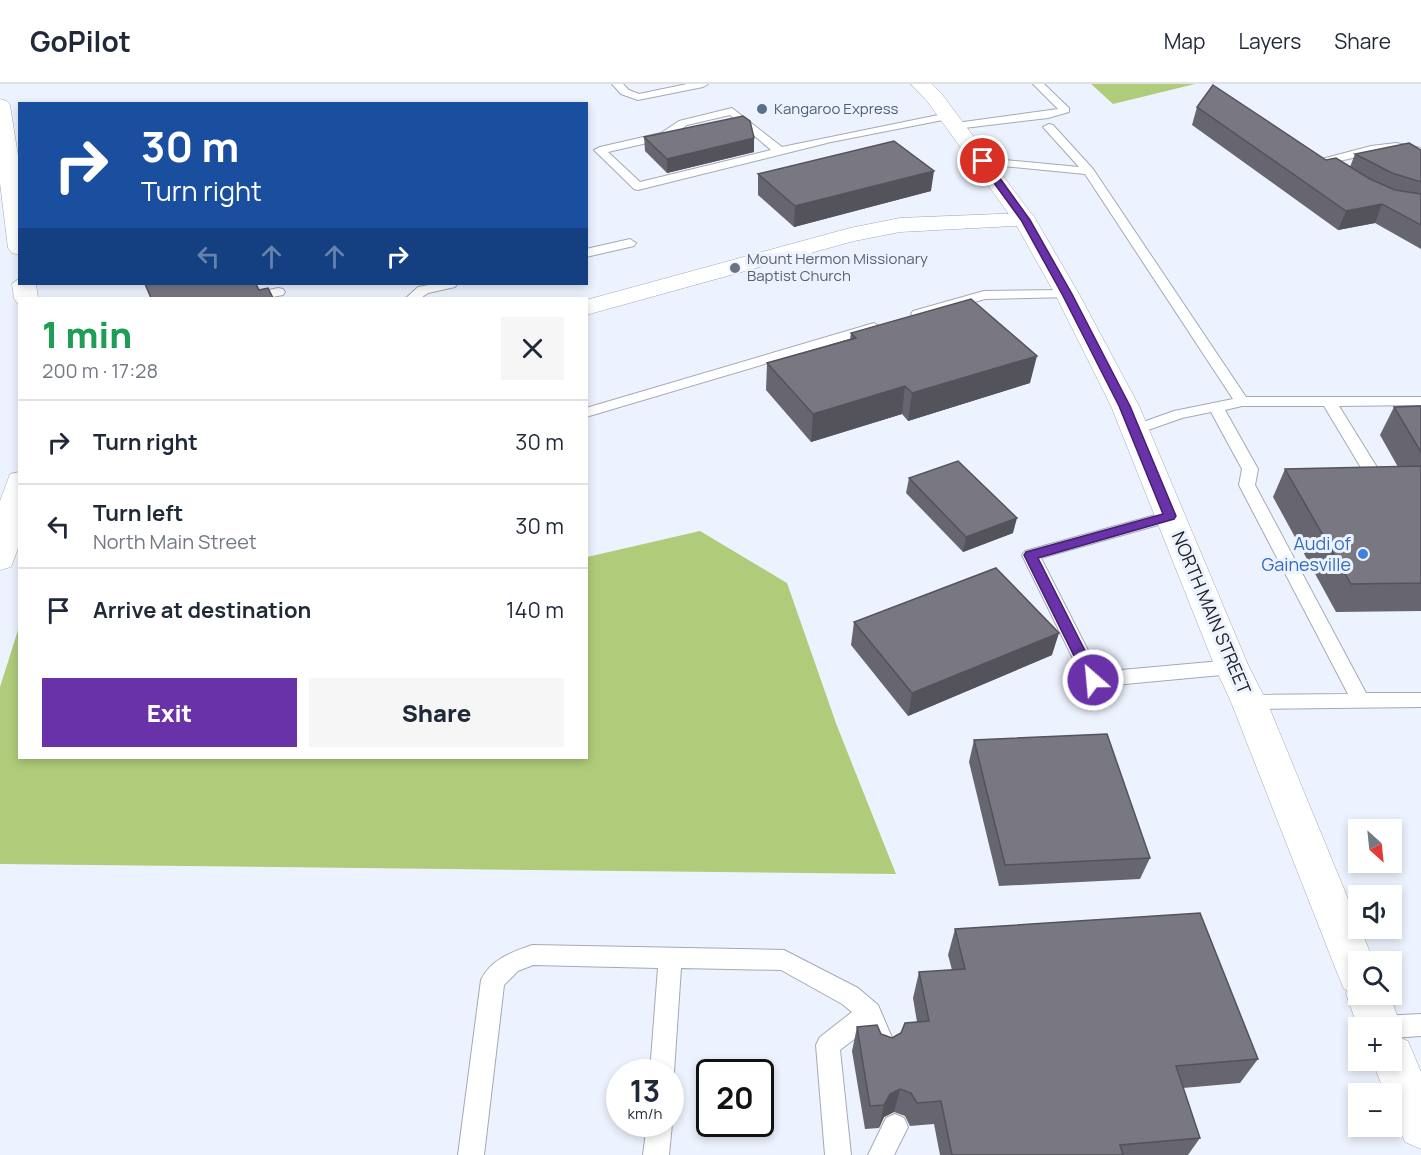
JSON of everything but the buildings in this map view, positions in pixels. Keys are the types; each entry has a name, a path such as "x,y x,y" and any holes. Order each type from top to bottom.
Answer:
{"main road":[{"name":"NORTH MAIN STREET","path":"921,84 983,161 1025,220 1067,294 1125,406 1232,667 1249,702 1349,951"},
{"path":"0,105 2,140 18,236"},
{"path":"588,307 850,235 900,225 1025,220"},
{"path":"0,560 18,489"},
{"path":"1398,1071 1421,1126"}],"lane":[{"path":"617,84 625,92 638,97 703,84"},
{"path":"780,151 732,111 683,123 665,136 600,150 638,186 899,124 1048,116 1065,110 1038,84"},
{"path":"1049,127 1089,171 1242,402"},
{"path":"1337,173 1317,159 1381,146 1410,147 1421,151"},
{"path":"983,161 1089,171"},
{"path":"588,253 630,243"},
{"path":"414,297 423,290 446,285"},
{"path":"256,297 278,292"},
{"path":"588,412 984,296 1067,294"},
{"path":"1328,400 1375,477"},
{"path":"1134,430 1179,414 1242,402 1421,401"},
{"path":"1215,407 1250,469 1247,485 1361,701"},
{"path":"1170,516 1030,555 1093,680 1232,667"},
{"path":"1249,702 1421,700"},
{"path":"471,1155 493,980 510,964 532,954 784,960 850,996 870,1013 885,1048"},
{"path":"663,1059 670,957"},
{"path":"838,1155 828,1045 870,1013"},
{"path":"1402,1026 1421,1025"},
{"path":"881,1155 895,1127"},
{"path":"656,1155 657,1137"}],"green space":[{"path":"1091,84 1195,84 1113,104"},
{"path":"700,531 787,583 837,726 896,874 0,864 0,687 18,630 18,759 588,759 588,557"}],"place":[{"name":"Kangaroo Express","path":"762,109"},
{"name":"Mount Hermon Missionary Baptist Church","path":"735,268"},
{"name":"Audi of Gainesville","path":"1363,554"}],"route":[{"path":"983,161 1025,220 1067,294 1125,406 1170,516 1030,555 1093,680"}]}
